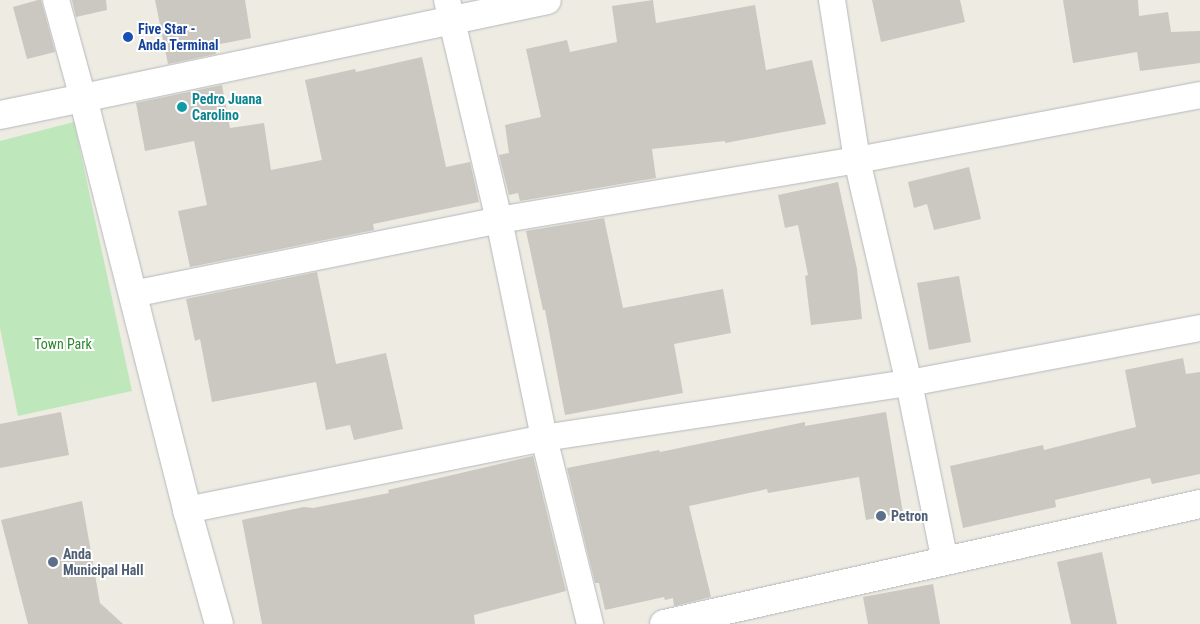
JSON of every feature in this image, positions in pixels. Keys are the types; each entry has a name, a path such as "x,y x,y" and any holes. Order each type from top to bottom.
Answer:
{"main road":[{"path":"0,115 83,98 449,9 547,0"},
{"path":"83,98 187,510 220,624"},
{"path":"664,624 1200,504"}],"street":[{"path":"56,0 83,98"},
{"path":"832,0 857,160 909,383 945,561"},
{"path":"449,9 499,220 544,438 590,624"},
{"path":"133,294 499,220 857,160 1200,95"},
{"path":"187,510 544,438 909,383 1200,328"}],"green space":[{"name":"Town Park","path":"74,122 132,391 18,416 0,328 0,141"}],"building":[{"path":"41,0 55,52 27,59 13,7"},
{"path":"72,0 106,0 107,10 76,17"},
{"path":"155,0 245,0 251,38 215,45 216,54 168,64"},
{"path":"653,0 656,23 755,5 766,70 812,60 826,124 725,143 725,141 652,149 656,178 520,201 518,193 509,195 499,155 509,153 505,125 541,117 526,49 567,40 570,52 617,42 612,6"},
{"path":"872,0 960,0 965,22 881,42"},
{"path":"1063,0 1138,0 1139,16 1168,12 1171,32 1200,31 1200,63 1140,71 1137,52 1073,63"},
{"path":"422,57 446,167 470,162 479,202 373,224 374,230 190,267 178,211 207,205 194,141 145,151 136,103 222,85 230,128 264,123 271,170 322,160 305,80 355,69 356,72"},
{"path":"969,167 981,219 934,230 927,204 914,208 908,182"},
{"path":"838,182 857,269 862,319 811,325 805,276 808,275 798,225 785,228 778,195"},
{"path":"604,218 623,308 723,289 731,333 674,344 683,393 565,415 545,310 543,310 526,231"},
{"path":"317,272 336,364 386,353 403,429 354,440 350,425 326,430 316,382 212,402 200,339 195,341 186,299"},
{"path":"959,276 971,342 929,350 917,283"},
{"path":"1183,358 1186,374 1200,372 1200,474 1152,484 1150,478 1055,500 1056,507 963,528 950,466 1043,445 1044,450 1136,427 1125,370"},
{"path":"61,412 69,455 0,468 0,424"},
{"path":"886,412 903,513 866,520 859,477 768,493 767,489 689,506 711,597 674,606 673,598 665,600 664,597 605,610 599,583 595,583 567,468 659,450 660,452 805,422 805,426"},
{"path":"533,456 566,591 474,615 475,624 262,624 242,520 304,507 313,508 389,493 388,490"},
{"name":"Anda Municipal Hall","path":"82,501 100,603 123,624 28,624 1,520"},
{"path":"1102,552 1117,624 1071,624 1057,562"},
{"path":"933,584 940,624 868,624 863,597"}],"place":[{"name":"Five Star - Anda Terminal","path":"128,37"},
{"name":"Pedro Juana Carolino","path":"182,107"},
{"name":"Petron","path":"881,516"},
{"name":"Anda Municipal Hall","path":"53,562"}]}
